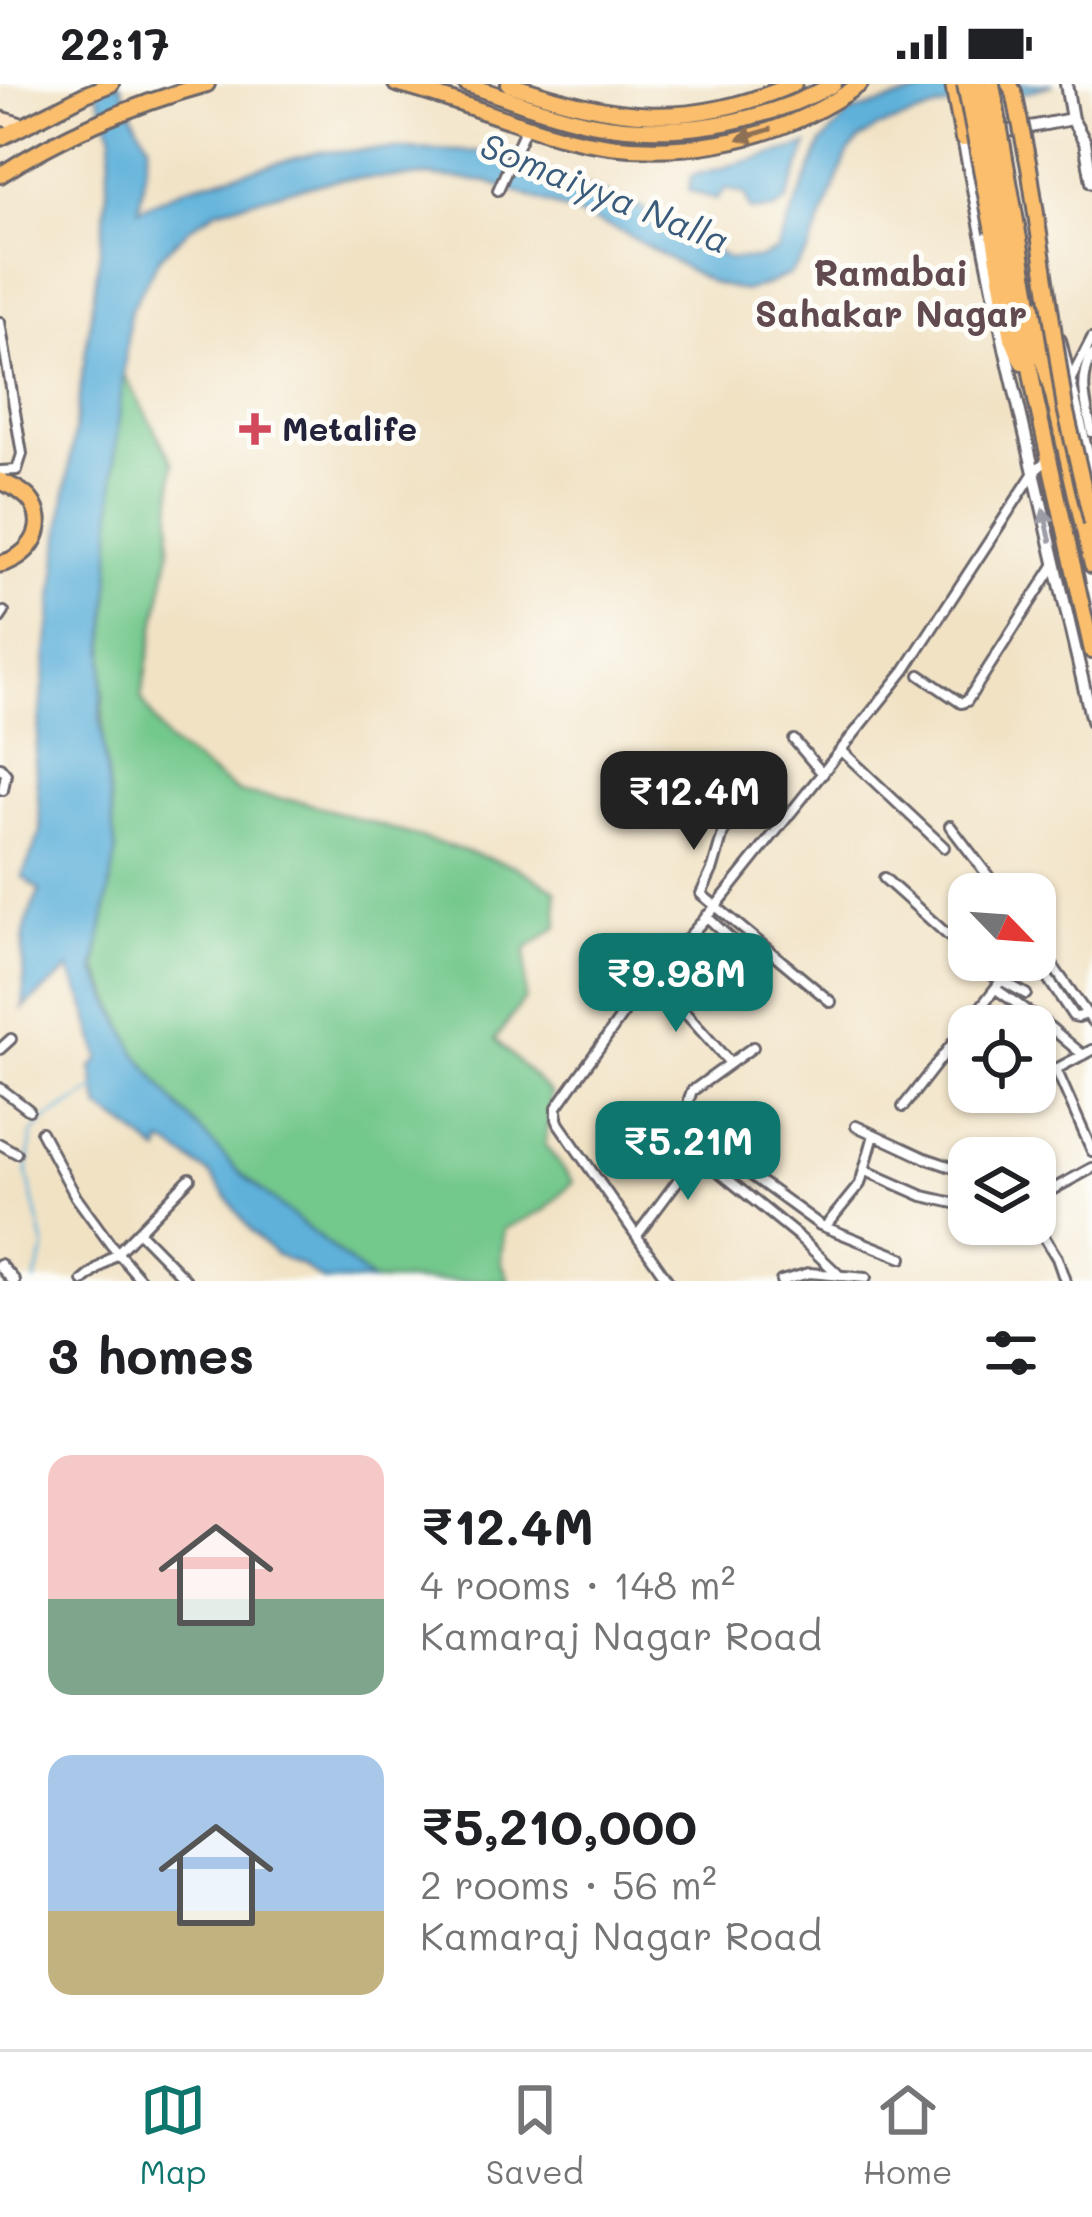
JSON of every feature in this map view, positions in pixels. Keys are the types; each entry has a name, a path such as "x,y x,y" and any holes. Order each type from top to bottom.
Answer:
{"highway":[{"path":"0,138 111,84"},
{"path":"0,175 96,123 207,84"},
{"path":"396,84 586,142 634,149 711,146 818,111 860,84"},
{"path":"466,84 592,109 658,116 732,106 794,84"},
{"path":"508,91 590,123 658,130 759,116 834,84"},
{"path":"952,84 962,135"},
{"path":"965,84 1004,229 1026,278 1092,565"},
{"path":"978,84 1004,229"},
{"path":"992,84 1012,338 1036,400 1092,651"},
{"path":"1008,84 1039,262 1053,395"},
{"path":"1008,84 1014,92 1029,166 1065,408 1092,523"},
{"path":"1026,278 1034,233"},
{"path":"0,564 27,551 37,522 30,501 1,478"}],"main road":[{"path":"0,118 23,124"}],"street":[{"path":"1067,90 1072,118 1089,138 1092,182"},
{"path":"1072,118 962,135 1005,348 1092,721"},
{"path":"498,189 526,125"},
{"path":"1039,262 1092,474"},
{"path":"0,322 22,454 17,470 1,478"},
{"path":"1071,379 1092,338"},
{"path":"1092,355 1082,387 1092,431"},
{"path":"668,1281 560,1124 557,1107 621,1016 716,906 905,670 1034,471 1049,458"},
{"path":"920,675 961,703 967,701 1056,563"},
{"path":"794,740 823,774"},
{"path":"842,751 944,847"},
{"path":"0,767 6,774 4,790"},
{"path":"753,794 723,833 700,890 702,896 831,1002"},
{"path":"950,826 986,873"},
{"path":"884,878 948,935"},
{"path":"706,916 761,967"},
{"path":"686,938 710,958 707,960"},
{"path":"1056,971 1089,1017"},
{"path":"654,978 730,1063"},
{"path":"995,981 1087,1052 1056,1069 1092,1151"},
{"path":"1050,981 1073,1016 1089,1017"},
{"path":"999,985 1026,994"},
{"path":"903,1107 999,985"},
{"path":"0,1048 11,1039"},
{"path":"754,1047 689,1094 689,1130 824,1228 902,1258"},
{"path":"0,1088 29,1110"},
{"path":"856,1126 948,1166"},
{"path":"41,1132 76,1197 142,1281"},
{"path":"824,1228 857,1189 874,1135"},
{"path":"0,1144 16,1153"},
{"path":"637,1235 705,1144"},
{"path":"697,1154 840,1276"},
{"path":"1056,1188 1092,1168"},
{"path":"864,1169 923,1196 948,1202"},
{"path":"83,1281 190,1178"},
{"path":"138,1231 187,1281"},
{"path":"1049,1245 1065,1281"},
{"path":"0,1264 14,1281"},
{"path":"782,1281 809,1273 866,1278"}],"green space":[{"path":"120,367 173,463 170,550 141,698 168,742 239,793 303,802 514,866 556,890 558,926 526,949 525,999 495,1039 551,1094 545,1145 573,1182 545,1210 504,1229 501,1260 509,1281 372,1281 240,1173 178,1108 136,1053 97,967 109,852 103,687"}],"water":[{"path":"94,84 120,84 149,143 139,209 187,187 318,152 491,152 642,208 729,259 757,259 777,250 822,143 850,113 950,84 1054,84 946,106 877,128 848,153 809,251 790,274 743,291 712,283 620,231 526,195 488,182 429,176 342,179 217,210 159,258 130,311 115,454 100,715 116,854 95,970 136,1053 174,1102 240,1173 372,1281 323,1281 275,1254 252,1232 210,1174 170,1146 162,1143 160,1153 100,1109 92,1068 100,1059 84,1001 69,970 23,1008 24,933 40,891 22,876 41,832 35,761 112,134"},
{"path":"808,145 786,202 774,210 750,210 745,194 726,189 716,200 689,190 691,176"}],"waterway":[{"path":"35,1281 45,1249 27,1173 32,1134 47,1119 98,1088"}],"place":[{"name":"Metalife","path":"255,429"}],"district":[{"name":"Ramabai Sahakar Nagar","path":"891,294"}],"water label":[{"name":"Somaiyya Nalla","path":"605,193"}]}
